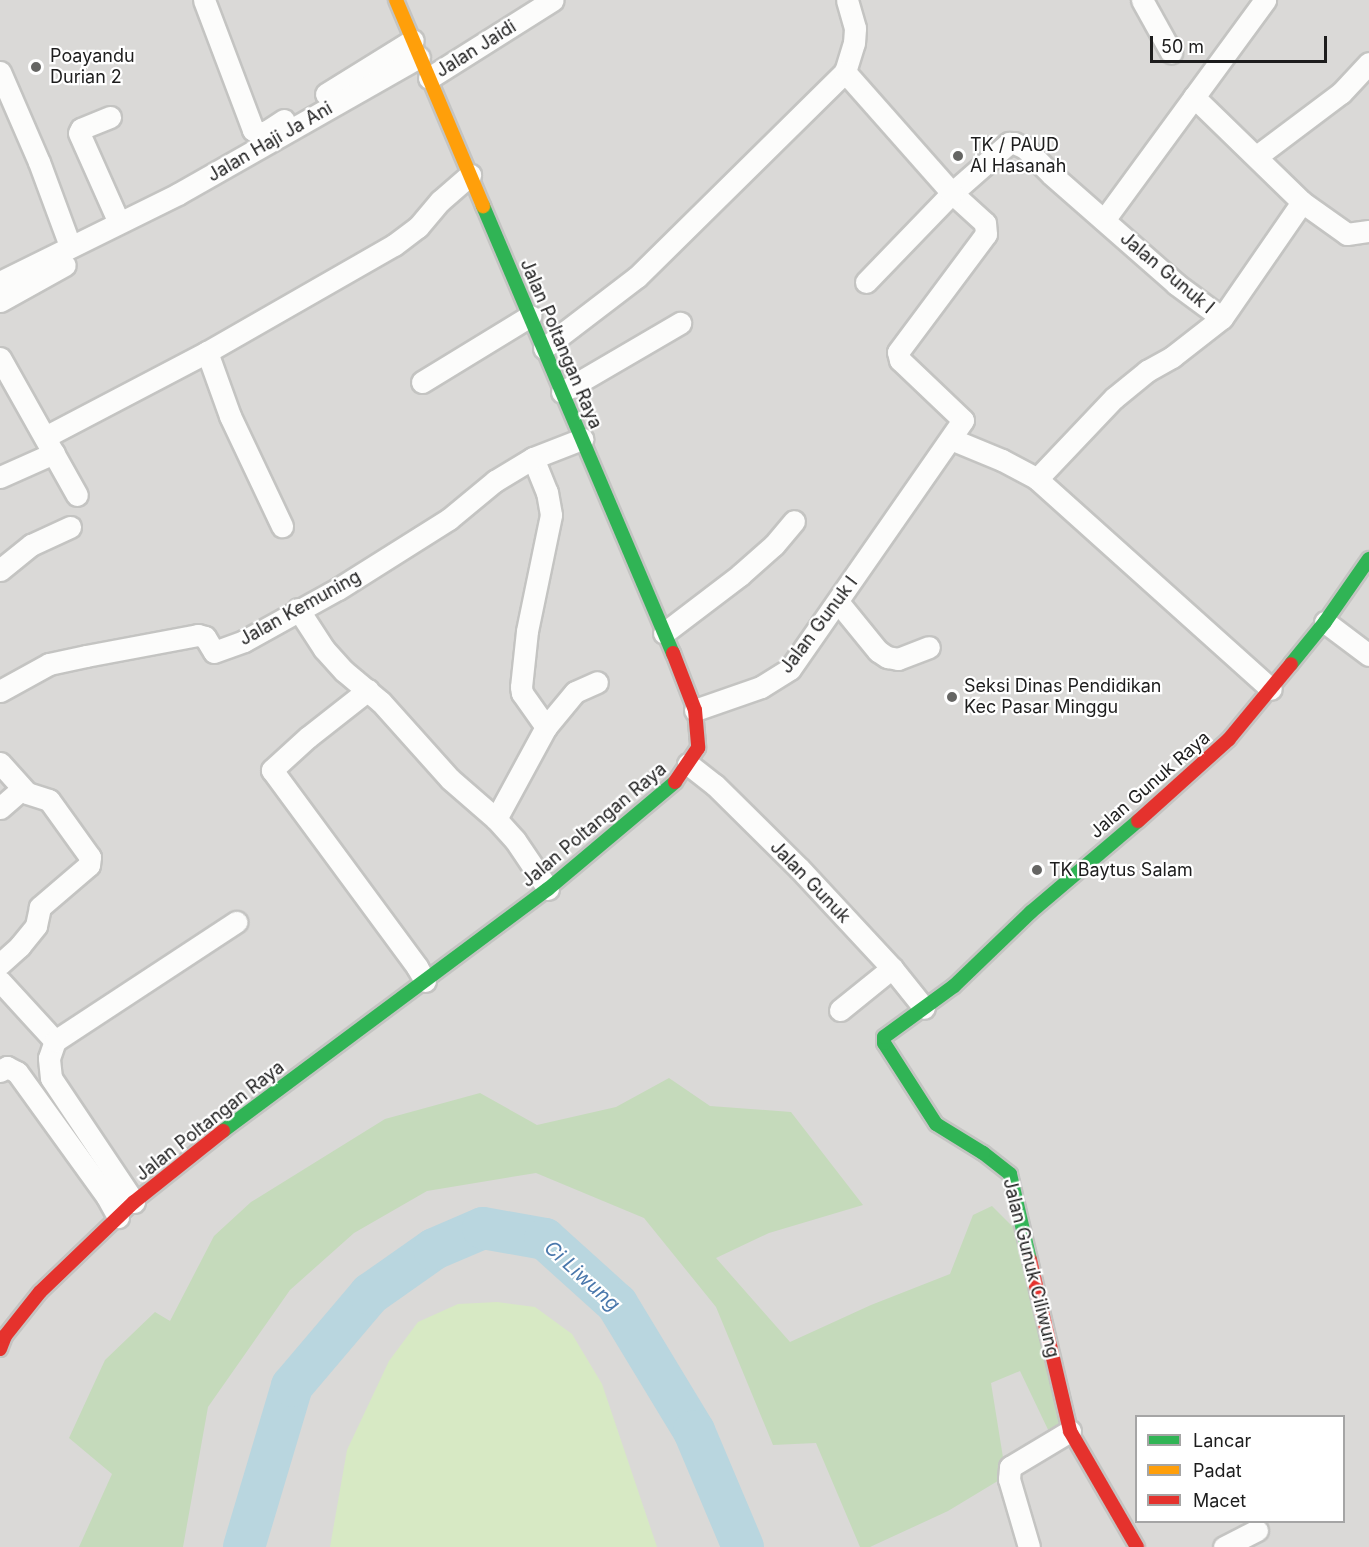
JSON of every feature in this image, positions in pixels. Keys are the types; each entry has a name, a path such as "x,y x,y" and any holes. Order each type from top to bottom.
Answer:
{"street":[{"path":"204,0 253,130 259,133 267,131 416,48"},
{"name":"Jalan Poltangan Raya","path":"2,1339 40,1292 134,1202 197,1150 548,889 666,792 683,774 698,748 695,710 664,633 396,0"},
{"name":"Jalan Jaidi","path":"429,78 553,0"},
{"path":"544,348 637,277 845,72 854,43 855,28 847,0"},
{"path":"1142,0 1171,52"},
{"path":"1104,220 1265,0"},
{"name":"Jalan Haji Ja Ani","path":"0,282 67,255 119,223 178,194 416,48"},
{"path":"1257,156 1341,93 1369,63"},
{"path":"0,72 39,162 67,255 0,301"},
{"path":"845,72 952,193 866,282"},
{"path":"1194,97 1302,202 1347,234 1369,231"},
{"path":"110,117 81,129 79,134 119,223"},
{"name":"Jalan Gunuk I","path":"695,710 777,679 790,669 951,439 963,418 900,360 898,352 986,234 982,219 952,193 1009,143 1025,148 1176,284 1222,318 1114,398 1037,479"},
{"path":"0,477 49,445 394,245 418,227 440,201 470,175"},
{"path":"1222,318 1302,202"},
{"path":"422,382 530,316"},
{"path":"562,392 680,324"},
{"path":"207,352 230,416 282,526"},
{"path":"0,357 77,495"},
{"name":"Jalan Kemuning","path":"0,691 49,664 108,651 202,635 212,650 217,651 244,641 298,609 338,589 450,519 495,481 533,458 582,439"},
{"path":"951,439 1002,460 1037,479 1271,689"},
{"path":"533,458 547,492 551,515 527,631 521,687 522,693 546,727"},
{"path":"664,633 749,568 794,521"},
{"path":"0,570 31,544 70,527"},
{"name":"Jalan Gunuk Raya","path":"924,1008 954,986 1031,912 1187,779 1229,739 1325,622 1369,559"},
{"path":"838,602 878,651 887,657 898,659 929,647"},
{"path":"298,609 324,649 344,671 368,690 450,779 496,819 515,840 548,889"},
{"path":"1325,622 1369,655"},
{"path":"496,819 546,727 575,692 597,682"},
{"path":"368,690 302,742 272,770 406,951 425,981"},
{"path":"0,762 22,789 49,800 86,849 89,865 40,907 36,926 20,946 0,964"},
{"name":"Jalan Gunuk","path":"688,764 715,785 799,868 892,968 924,1008"},
{"path":"0,808 22,789"},
{"path":"134,1202 51,1078 49,1058 55,1041 236,922"},
{"path":"840,1010 892,968"},
{"path":"0,981 55,1041"},
{"name":"Jalan Gunuk Ciliwung","path":"924,1008 887,1033 885,1043 936,1124 945,1132 983,1152 1010,1173 1071,1431 1137,1547"},
{"path":"0,1071 7,1067 17,1071 107,1197 118,1217"},
{"path":"1029,1547 1009,1479 1010,1467 1071,1431"},
{"path":"1224,1547 1257,1530"}],"shaded area":[{"path":"0,0 1369,0 1369,1547 0,1547"}],"green space":[{"path":"669,1078 710,1106 791,1112 863,1205 769,1233 716,1258 790,1342 871,1305 950,1274 973,1215 992,1206 1014,1228 1067,1428 1052,1438 1020,1371 991,1383 1006,1476 948,1511 870,1547 860,1547 816,1443 773,1445 716,1307 644,1218 536,1173 427,1191 354,1233 290,1290 208,1407 183,1547 79,1547 112,1474 69,1438 105,1360 155,1312 170,1321 214,1236 251,1202 385,1119 480,1093 537,1125 616,1107"},
{"path":"497,1302 535,1307 572,1334 602,1384 657,1547 330,1547 347,1450 389,1361 418,1322 458,1304"}],"waterway":[{"name":"Ci Liwung","path":"244,1547 292,1386 370,1294 434,1249 483,1228 545,1239 617,1304 694,1431 743,1547"}],"traffic: fast":[{"path":"483,206 673,653"},
{"path":"1291,664 1325,622 1369,559"},
{"path":"223,1131 548,889 675,782"},
{"path":"1030,1260 1010,1174 983,1153 936,1124 884,1043 884,1037 954,986 1031,912 1138,821"}],"traffic: slow":[{"path":"396,0 483,206"}],"traffic: jam":[{"path":"673,653 695,710 698,748 675,782"},
{"path":"1138,821 1229,739 1291,664"},
{"path":"0,1349 5,1336 40,1292 134,1202 223,1131"},
{"path":"1030,1260 1070,1431 1137,1547"}],"place":[{"name":"Poayandu Durian 2","path":"36,67"},
{"name":"TK / PAUD Al Hasanah","path":"958,156"},
{"name":"Seksi Dinas Pendidikan Kec Pasar Minggu","path":"952,697"},
{"name":"TK Baytus Salam","path":"1037,870"}]}
